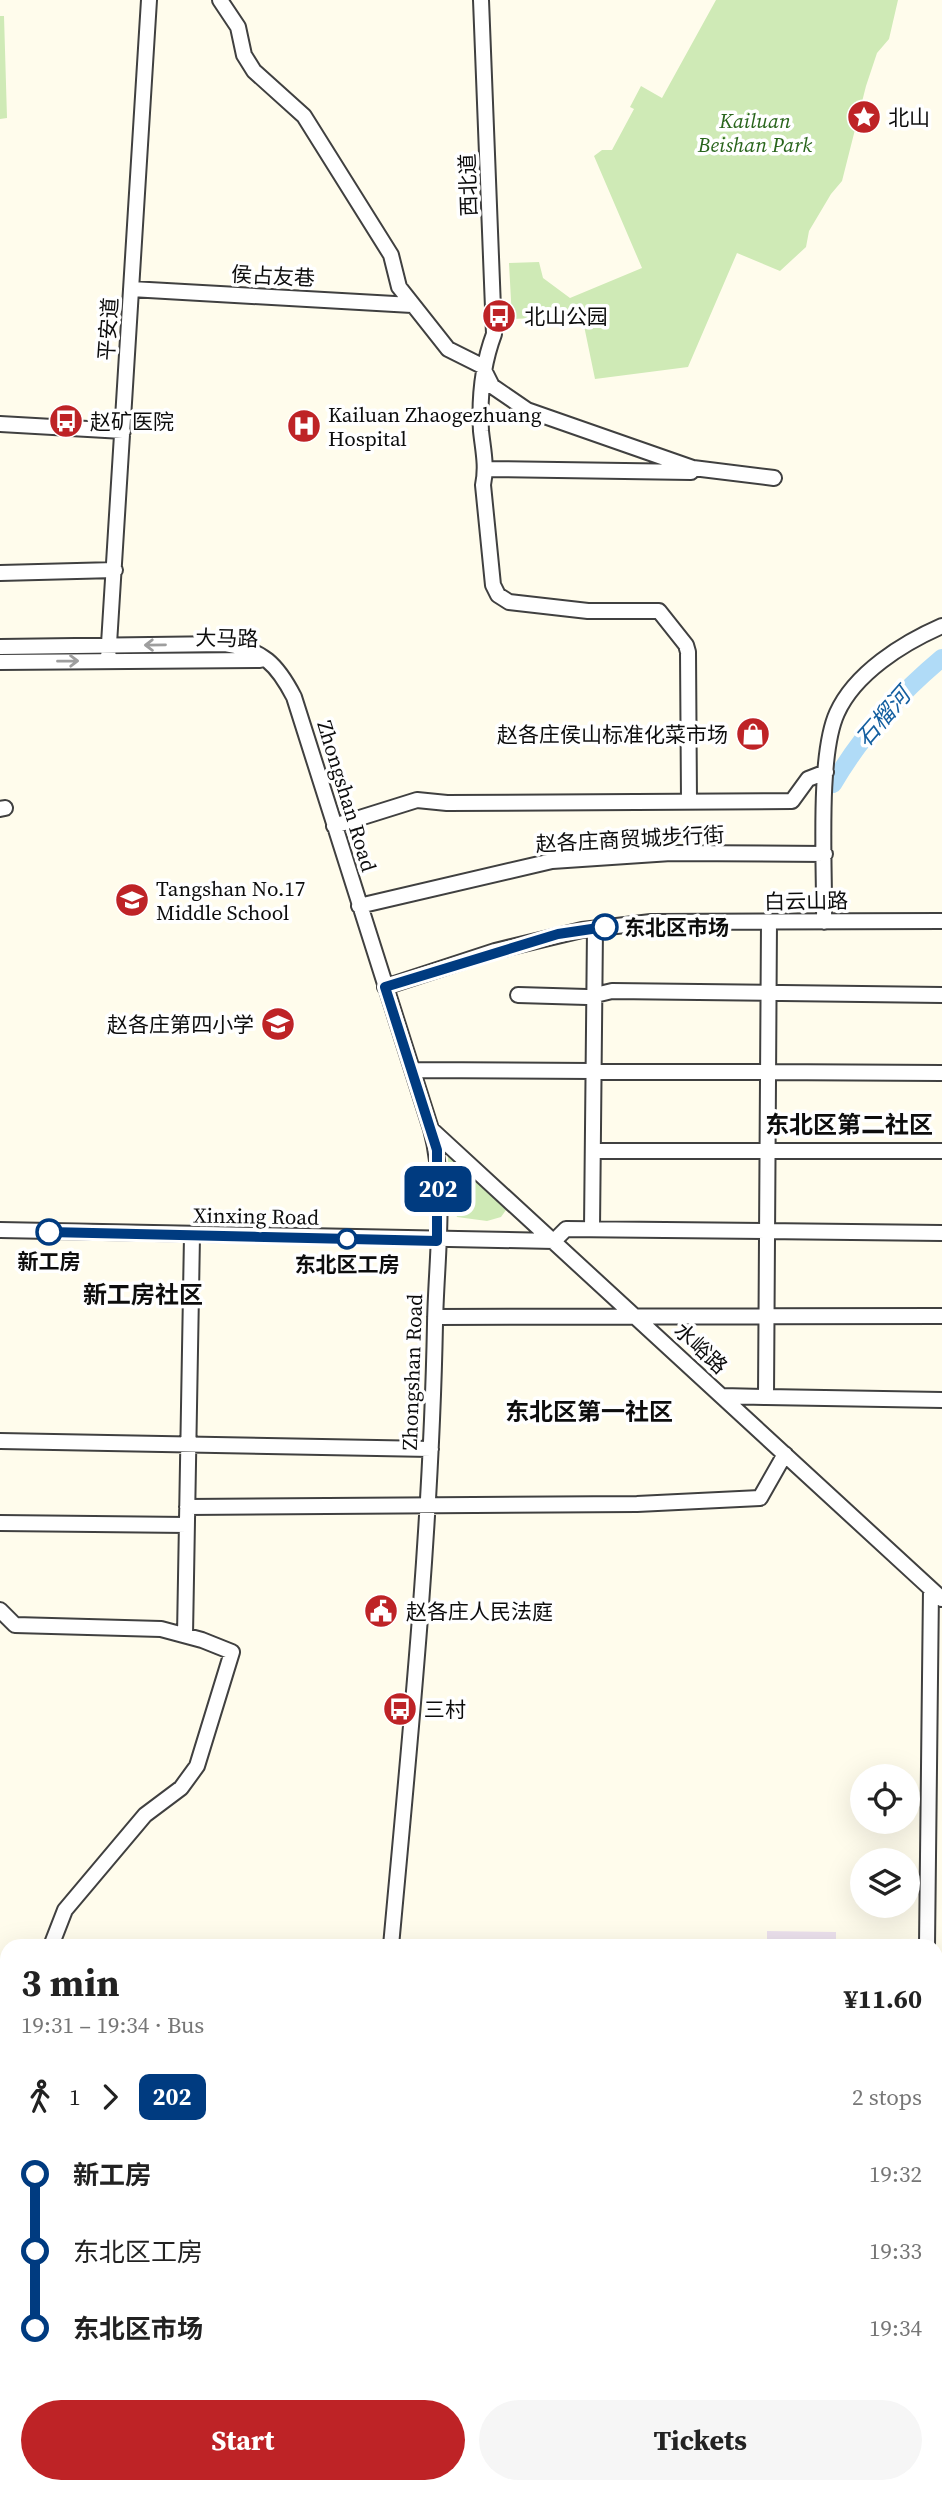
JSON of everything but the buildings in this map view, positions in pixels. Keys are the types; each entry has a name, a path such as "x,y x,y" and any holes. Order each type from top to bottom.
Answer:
{"street":[{"name":"平安道","path":"110,653 149,0"},
{"path":"220,0 238,27 244,55 254,71 304,116 312,127 391,255 399,287 448,349 482,366 492,386 527,410 708,472"},
{"name":"西北道","path":"481,0 494,334 482,366 481,429 486,468 482,485 493,585 498,595 509,602 544,608 659,611 686,645 689,802"},
{"name":"侯占友巷","path":"131,289 412,305"},
{"path":"0,424 122,431"},
{"path":"486,468 708,472 774,478"},
{"path":"0,573 115,570"},
{"path":"824,922 826,772 836,715 852,688 910,640 942,626"},
{"name":"大马路","path":"0,648 268,661"},
{"name":"大马路","path":"0,662 110,653"},
{"name":"Zhongshan Road","path":"268,661 281,672 294,697 431,1129 439,1173 428,1506 392,1939"},
{"path":"334,826 417,800 447,803 792,801 808,779 826,772"},
{"name":"赵各庄商贸城步行街","path":"359,906 552,861 671,853 825,853"},
{"name":"白云山路","path":"385,987 495,951 558,934 651,922 942,921"},
{"path":"766,1397 769,922"},
{"path":"592,1229 595,929"},
{"path":"518,995 594,995 612,991 942,995"},
{"path":"413,1070 942,1073"},
{"name":"水峪路","path":"431,1129 937,1594"},
{"path":"593,1151 942,1151"},
{"path":"554,1241 566,1229 942,1233"},
{"name":"Xinxing Road","path":"0,1230 437,1241 554,1241"},
{"path":"185,1635 192,1236"},
{"path":"435,1317 942,1316"},
{"path":"722,1396 942,1400"},
{"path":"0,1441 431,1449"},
{"path":"187,1507 637,1504 760,1498 785,1454"},
{"path":"0,1523 187,1525"},
{"path":"927,1939 937,1594"},
{"path":"0,1610 15,1625 161,1629 232,1653 197,1766 181,1788 145,1815 65,1910 54,1939"}],"shaded area":[{"path":"767,1931 836,1932 836,1939 767,1939"}],"green space":[{"name":"Kailuan Beishan Park","path":"716,0 898,0 889,39 877,53 866,86 842,181 809,231 806,247 780,271 737,253 688,367 595,379 582,316 512,319 509,263 539,262 543,278 570,298 642,268 594,156 602,150 612,150 634,109 630,107 641,86 662,98"},
{"path":"0,16 4,16 7,118 0,119"},
{"path":"448,1156 504,1204 506,1210 501,1217 487,1221 457,1217 448,1188"}],"waterway":[{"name":"石榴河","path":"833,784 882,716 942,658"}],"bus line":[{"name":"202","path":"49,1232 437,1241 437,1150 385,987 495,951 558,934 605,927"}],"place":[{"name":"北山","path":"864,117"},
{"name":"北山公园","path":"499,316"},
{"name":"赵矿医院","path":"66,421"},
{"name":"Kailuan Zhaogezhuang Hospital","path":"304,426"},
{"name":"赵各庄侯山标准化菜市场","path":"753,734"},
{"name":"Tangshan No.17 Middle School","path":"132,900"},
{"name":"东北区市场","path":"605,927"},
{"name":"赵各庄第四小学","path":"278,1024"},
{"name":"新工房","path":"49,1232"},
{"name":"东北区工房","path":"347,1239"},
{"name":"赵各庄人民法庭","path":"381,1611"},
{"name":"三村","path":"400,1709"}],"district":[{"name":"东北区第二社区","path":"849,1124"},
{"name":"新工房社区","path":"143,1294"},
{"name":"东北区第一社区","path":"589,1411"}]}
